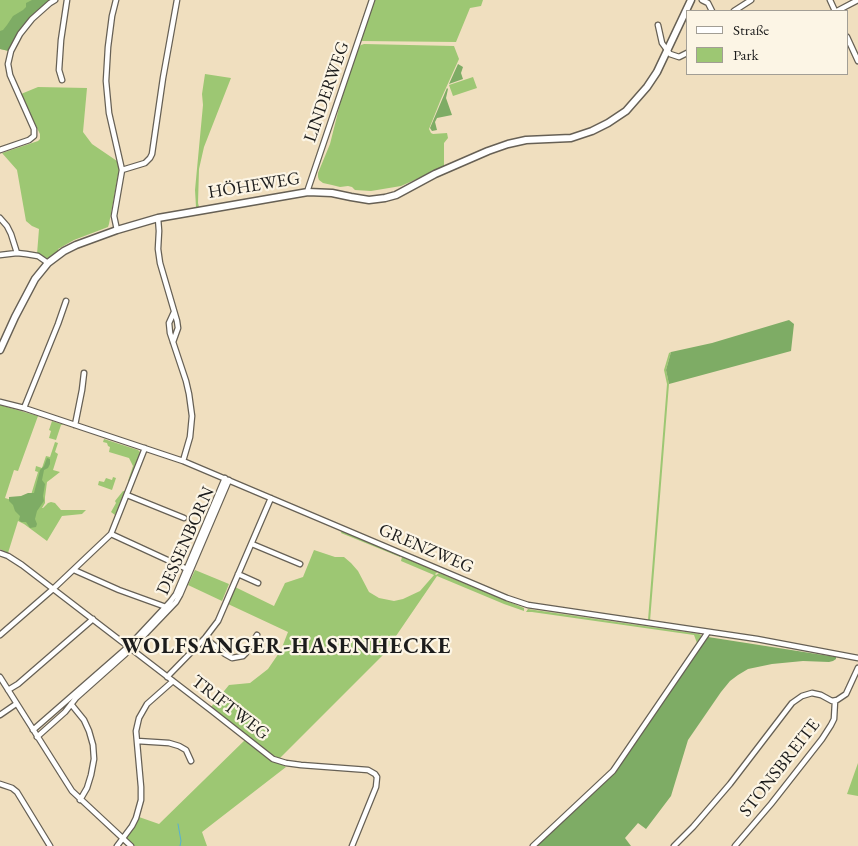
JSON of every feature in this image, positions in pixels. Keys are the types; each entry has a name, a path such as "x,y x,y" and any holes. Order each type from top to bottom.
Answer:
{"street":[{"path":"0,150 29,140 34,136 34,128 10,75 8,64 11,51 20,34 32,19 55,0"},
{"path":"62,80 59,70 67,0"},
{"path":"116,0 108,47 106,81 109,113 122,170 114,216 117,230"},
{"path":"122,170 144,163 152,154 163,78 178,0"},
{"name":"LINDERWEG","path":"308,192 372,0"},
{"path":"702,0 708,3 712,10"},
{"path":"736,10 751,0"},
{"path":"838,10 858,0"},
{"name":"HÖHEWEG","path":"0,350 33,283 48,263 76,245 158,218 308,192 332,193 369,200 385,198 396,195 436,174 508,144 526,140 571,138 592,131 626,111 647,87 657,72 686,12"},
{"path":"658,25 662,43 667,50 674,56 679,57 686,54"},
{"path":"848,38 858,61"},
{"path":"0,218 11,234 17,253"},
{"path":"158,218 160,263 178,328 173,342"},
{"path":"0,255 17,253 38,256 48,263"},
{"path":"24,408 66,301"},
{"path":"174,312 170,319 169,328 186,381 192,416 190,437 183,461"},
{"path":"75,425 84,373"},
{"name":"GRENZWEG","path":"0,402 24,408 183,461 528,605 757,639 858,658"},
{"path":"0,635 53,590 111,534 145,448"},
{"name":"DESSENBORN","path":"33,730 130,648 166,607 176,594 227,479"},
{"name":"DESSENBORN","path":"37,737 65,712 76,698 176,602 227,479"},
{"path":"127,495 184,518"},
{"path":"168,677 218,622 271,498"},
{"path":"111,534 187,569"},
{"path":"252,544 300,564"},
{"name":"TRIFTWEG","path":"0,553 22,565 273,759 301,765 368,770 375,774 377,777 376,787 352,846"},
{"path":"74,570 119,590 166,607"},
{"path":"238,574 258,583"},
{"path":"8,690 18,684 93,620"},
{"path":"533,846 613,771 708,632"},
{"path":"205,638 232,658 243,656 257,635"},
{"path":"674,846 730,784 792,703 802,696 812,693 835,701 846,694 858,668"},
{"path":"0,677 72,791 131,846"},
{"path":"117,846 132,826 141,800 136,731 138,723 143,710 156,695 173,681"},
{"name":"STONSBREITE","path":"735,846 822,739 834,719 835,701"},
{"path":"0,715 16,704"},
{"path":"70,704 84,720 89,731 94,759 91,775 80,800"},
{"path":"137,741 169,743 179,746 186,750 191,761"},
{"path":"0,784 17,792 50,846"}],"green space":[{"path":"0,0 52,0 17,33 9,51 0,49"},
{"path":"32,0 52,0 17,33 9,51 0,49 0,31 3,30 13,16 26,7 26,3"},
{"path":"375,0 483,0 481,6 470,8 456,42 361,41"},
{"path":"364,44 454,46 459,59 429,129 433,134 447,133 448,138 444,143 444,167 401,186 371,191 355,190 348,186 340,187 323,183 318,177 330,144 341,100 358,48"},
{"path":"458,64 463,67 461,73 463,79 449,84"},
{"path":"205,74 231,78 204,147 199,169 199,207 196,207 195,190"},
{"path":"473,77 477,88 453,96 449,85"},
{"path":"38,87 87,88 83,132 92,144 117,161 119,165 108,227 74,240 58,249 59,251 48,259 37,254 39,229 26,221 17,170 2,153 40,139 40,134 21,94"},
{"path":"447,88 446,98 452,115 437,118 435,122 437,130 432,131 430,128"},
{"path":"789,320 794,324 791,351 669,384 666,370 671,352 712,343"},
{"path":"671,352 666,370 669,384 650,621 648,620 667,384 664,370 669,353"},
{"path":"0,405 38,416 18,471 14,470 5,498 28,505 38,472 35,471 36,466 42,468 46,456 50,457 55,442 58,443 55,452 58,454 53,470 60,472 47,482 45,503 42,508 51,502 55,503 61,510 86,510 82,514 62,516 47,541 18,521 8,553 0,549"},
{"path":"52,421 64,425 61,425 56,440 49,438"},
{"path":"104,439 140,452 129,482 133,466 129,458 109,452 110,447 107,443 103,442"},
{"path":"47,458 50,459 50,464 44,470 42,480 45,484 44,501 37,511 36,527 30,528 26,522 19,520 20,516 9,501 9,497 34,493 40,470"},
{"path":"113,477 116,478 112,490 98,485 99,481 104,482 106,478 112,480"},
{"path":"125,491 115,515 111,512 116,503 115,501"},
{"path":"342,530 400,556 400,557 341,533"},
{"path":"314,550 335,557 344,557 358,571 369,592 379,598 394,601 403,599 420,591 434,575 401,561 402,557 438,572 436,575 439,573 524,608 524,611 437,576 383,655 280,758 279,763 286,767 202,832 207,846 135,846 125,837 139,817 159,824 248,737 211,707 229,685 250,683 268,669 281,650 288,632 228,604 235,587 274,606 285,583 303,577"},
{"path":"195,570 229,584 222,601 188,585"},
{"path":"528,609 699,634 701,638 697,643 694,635 526,612"},
{"path":"708,637 836,657 836,659 829,662 803,661 772,664 748,669 730,681 688,740 671,796 646,829 638,823 625,838 631,846 536,846 616,771"},
{"path":"858,763 858,796 847,794"}],"waterway":[{"path":"178,824 180,846"}],"district":[{"name":"WOLFSANGER-HASENHECKE","path":"286,647"}]}
